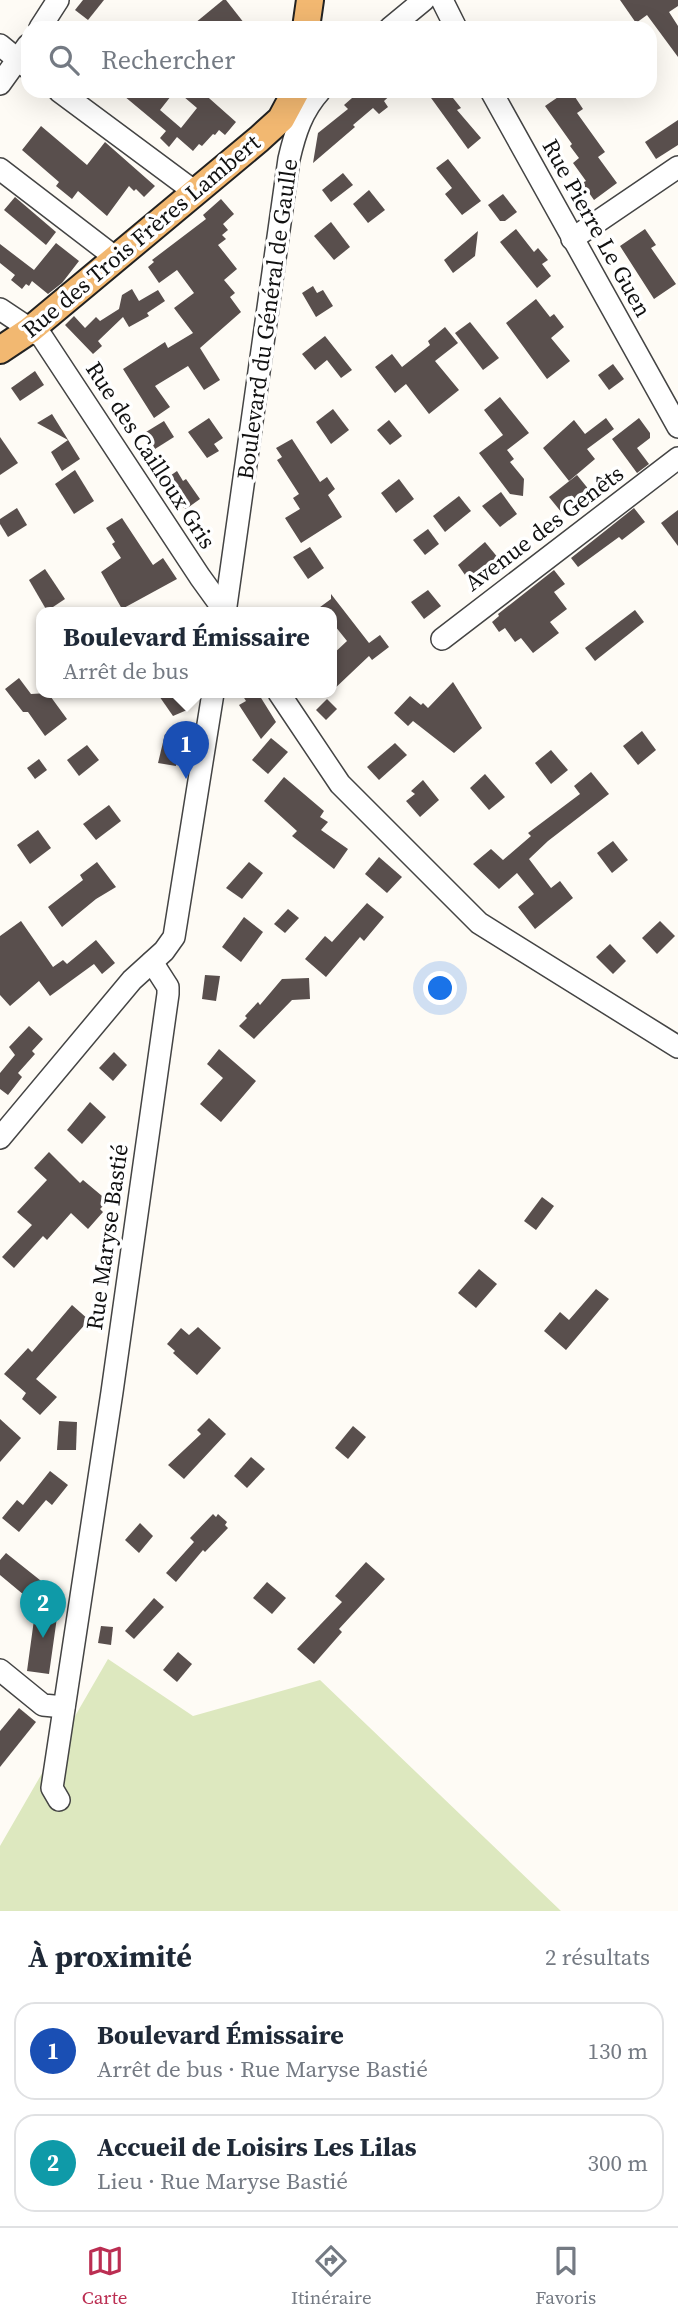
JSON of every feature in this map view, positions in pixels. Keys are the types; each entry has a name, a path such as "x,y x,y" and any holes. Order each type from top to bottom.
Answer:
{"main road":[{"path":"307,21 310,0"},
{"name":"Boulevard du Général de Gaulle","path":"281,119 305,98"},
{"name":"Rue des Trois Frères Lambert","path":"0,349 30,330 281,119"}],"street":[{"path":"44,21 58,0"},
{"path":"398,21 424,0"},
{"path":"442,0 452,21"},
{"path":"0,45 21,56"},
{"path":"0,84 21,62"},
{"path":"68,98 195,192"},
{"name":"Boulevard du Général de Gaulle","path":"227,607 289,159 306,98"},
{"name":"Rue Pierre Le Guen","path":"495,98 678,427"},
{"path":"572,239 678,167"},
{"path":"0,169 116,258"},
{"name":"Rue des Cailloux Gris","path":"0,309 42,337 222,607"},
{"name":"Avenue des Genêts","path":"442,639 678,458"},
{"path":"0,1138 132,981 174,937 212,698"},
{"path":"282,698 340,784 479,923 678,1047"},
{"name":"Rue Maryse Bastié","path":"59,1800 52,1788 112,1392 168,994 152,962"},
{"path":"0,1670 43,1705 64,1707"}],"green space":[{"path":"108,1659 193,1716 320,1680 561,1911 0,1911 0,1846"}],"building":[{"path":"83,0 104,0 88,20 75,10"},
{"path":"226,0 242,21 198,21"},
{"path":"620,0 678,0 678,6 669,12 678,26 678,57 657,29 657,21 651,21 647,15 635,21"},
{"path":"126,98 169,98 160,110 181,128 197,108 185,98 209,98 236,122 225,135 219,130 193,151 177,137 169,147 160,138 166,131"},
{"path":"352,98 387,98 384,101 388,107 379,114 373,108 313,163 318,133 348,109 344,105"},
{"path":"431,98 453,98 461,108 457,110 481,138 468,149"},
{"path":"557,98 576,98 583,109 577,113 605,152 598,157 617,183 594,200 582,183 586,181 573,163 579,158 570,146 572,144 545,106"},
{"path":"678,120 678,145 656,159 645,142"},
{"path":"41,126 87,165 105,142 155,186 144,197 129,186 107,216 78,191 72,199 56,186 59,182 22,150"},
{"path":"448,159 481,201 462,215 445,194 452,188 436,168"},
{"path":"343,173 353,185 331,202 322,190"},
{"path":"369,190 385,210 368,223 353,204"},
{"path":"503,194 517,212 505,221 500,221 488,205"},
{"path":"15,197 56,232 46,245 4,210"},
{"path":"221,199 234,214 223,224 228,230 222,235 226,239 218,245 237,269 224,280 235,293 230,297 241,312 200,348 220,380 204,390 188,366 155,386 170,407 154,418 123,369 165,342 168,348 193,333 174,308 194,293 177,270 159,283 148,267 154,262 152,260 206,219 203,215"},
{"path":"331,222 350,247 334,260 314,236"},
{"path":"516,229 534,252 538,248 548,260 542,264 551,276 537,288 500,242"},
{"path":"645,229 656,245 651,248 676,284 654,299 620,246"},
{"path":"478,231 475,256 453,273 444,260"},
{"path":"56,243 79,261 62,283 48,294 32,281 22,289 11,280 15,275 0,263 0,244 34,270"},
{"path":"313,286 317,293 323,290 333,306 316,317 302,293"},
{"path":"132,289 139,301 158,290 165,301 147,313 149,316 129,327 123,317 98,341 102,346 93,354 65,325 74,316 85,328 96,317 100,321 119,309 122,295"},
{"path":"536,299 550,317 554,314 564,327 551,338 570,361 547,379 506,323"},
{"path":"470,322 499,358 483,370 455,333"},
{"path":"445,327 458,343 435,361 459,390 429,414 406,384 395,393 375,367 392,354 402,367 430,345 428,341"},
{"path":"325,336 352,370 341,378 327,360 315,370 302,354"},
{"path":"613,364 624,379 609,390 598,375"},
{"path":"35,371 44,385 20,401 11,388"},
{"path":"500,397 529,433 507,450 514,459 510,462 524,479 523,496 510,494 479,453 503,435 484,410"},
{"path":"333,409 349,430 331,444 316,422"},
{"path":"52,414 80,459 62,471 51,452 68,440 37,423"},
{"path":"209,418 223,438 214,444 219,451 207,458 188,432"},
{"path":"606,418 614,429 587,449 595,459 569,481 543,448 574,420 585,434"},
{"path":"639,418 650,433 650,438 637,448 649,464 637,473 612,439"},
{"path":"389,420 402,436 390,445 377,430"},
{"path":"164,421 174,437 155,449 146,432"},
{"path":"0,437 18,463 0,475"},
{"path":"292,439 320,482 327,477 335,489 328,495 342,517 301,543 285,518 300,509 293,498 299,494 277,460 282,457 276,448"},
{"path":"75,470 94,501 74,514 55,484"},
{"path":"177,471 200,499 186,509 176,503 164,480"},
{"path":"577,475 590,491 562,513 549,497"},
{"path":"399,479 414,499 396,513 381,493"},
{"path":"501,492 517,514 500,527 482,506"},
{"path":"459,496 471,511 445,532 433,516"},
{"path":"17,508 27,525 8,537 0,519"},
{"path":"634,508 645,522 622,540 619,537 578,567 571,558"},
{"path":"678,510 678,546 661,523"},
{"path":"122,518 153,565 163,558 177,579 126,607 121,607 101,572 121,558 106,528"},
{"path":"428,529 439,544 425,555 413,540"},
{"path":"485,542 499,559 470,582 458,565"},
{"path":"310,547 324,568 308,579 293,557"},
{"path":"45,569 65,599 53,607 45,607 29,580"},
{"path":"554,570 565,584 554,592 567,609 550,622 559,633 533,653 521,638 515,642 505,628 499,632 492,622 498,614"},
{"path":"428,590 441,606 424,619 411,602"},
{"path":"331,594 369,643 380,635 389,647 372,660 369,656 337,686 337,650 347,641 337,628 337,607 320,607 331,599"},
{"path":"635,610 644,622 595,661 585,648"},
{"path":"19,678 31,694 36,694 36,698 52,698 67,719 45,736 28,712 23,712 5,689"},
{"path":"453,682 482,728 454,753 413,721 408,726 394,713 410,696 428,708"},
{"path":"160,698 182,698 187,710 173,716"},
{"path":"244,698 261,698 276,722 261,739 239,705 246,701"},
{"path":"327,699 337,709 326,720 316,710"},
{"path":"642,731 656,750 638,765 623,746"},
{"path":"165,734 178,737 176,766 158,763"},
{"path":"271,738 288,752 268,774 252,760"},
{"path":"395,743 407,755 379,780 367,767"},
{"path":"87,745 99,760 79,776 67,760"},
{"path":"551,750 568,770 551,784 535,763"},
{"path":"39,759 47,770 35,779 27,768"},
{"path":"591,772 609,794 529,859 551,888 560,881 573,898 535,929 518,907 534,894 517,873 499,889 473,864 491,849 503,860 531,836 528,833 580,794 574,786"},
{"path":"485,774 505,797 489,810 470,788"},
{"path":"284,777 324,811 320,817 328,822 321,830 348,849 334,869 292,836 297,831 264,801"},
{"path":"423,780 439,800 420,817 406,801 415,794 411,791"},
{"path":"109,805 121,821 96,840 83,824"},
{"path":"38,830 51,848 30,864 17,845"},
{"path":"613,841 628,860 612,873 597,853"},
{"path":"379,857 402,877 387,893 365,874"},
{"path":"97,862 116,887 96,899 62,927 48,907 83,880 80,875"},
{"path":"249,862 263,873 242,899 226,888"},
{"path":"367,903 384,917 364,941 360,937 326,977 305,959 325,936 332,942"},
{"path":"288,909 299,918 285,933 274,924"},
{"path":"244,917 263,932 241,962 222,947"},
{"path":"21,921 53,967 63,960 67,964 96,940 115,963 102,974 94,964 50,996 39,981 10,1006 0,995 0,936"},
{"path":"660,921 675,936 657,954 642,938"},
{"path":"610,944 626,961 613,974 596,957"},
{"path":"205,975 220,976 216,1001 202,999"},
{"path":"309,978 310,999 292,1000 254,1039 239,1026 247,1018 245,1016 258,1002 260,1005 282,979"},
{"path":"29,1026 43,1039 32,1051 35,1054 18,1073 22,1077 8,1095 0,1089 0,1073 15,1055 9,1047"},
{"path":"219,1049 256,1081 221,1122 200,1104 223,1078 207,1064"},
{"path":"114,1052 127,1065 113,1081 99,1068"},
{"path":"90,1102 106,1117 82,1144 67,1130"},
{"path":"49,1152 80,1183 83,1180 108,1201 100,1209 103,1212 88,1229 71,1213 47,1240 43,1236 14,1268 2,1257 32,1225 17,1212 47,1180 34,1168"},
{"path":"542,1197 554,1206 536,1230 524,1221"},
{"path":"479,1269 497,1284 476,1308 458,1293"},
{"path":"596,1289 609,1299 566,1350 544,1331 560,1312 569,1320"},
{"path":"72,1305 89,1320 36,1379 57,1397 40,1415 22,1399 26,1393 4,1374 28,1348 32,1352"},
{"path":"198,1327 221,1348 197,1375 167,1344 181,1328 189,1335"},
{"path":"209,1418 226,1434 184,1479 168,1465 201,1434 197,1430"},
{"path":"0,1419 21,1438 0,1462"},
{"path":"59,1421 77,1422 76,1450 57,1450"},
{"path":"353,1426 366,1437 348,1459 335,1448"},
{"path":"251,1457 265,1469 247,1488 234,1476"},
{"path":"50,1471 68,1485 52,1505 46,1500 19,1532 2,1518 17,1500 23,1505"},
{"path":"213,1514 216,1517 218,1514 227,1522 225,1525 228,1528 205,1552 203,1550 176,1582 166,1573 194,1542 190,1538"},
{"path":"140,1523 153,1536 139,1553 125,1540"},
{"path":"6,1553 60,1596 49,1674 27,1671 36,1605 0,1575 0,1560"},
{"path":"366,1562 385,1579 339,1629 342,1632 314,1664 297,1649 342,1602 335,1596"},
{"path":"267,1582 286,1598 272,1614 253,1598"},
{"path":"154,1598 164,1607 134,1639 125,1631"},
{"path":"101,1626 113,1627 111,1645 98,1643"},
{"path":"178,1652 192,1664 177,1682 163,1670"},
{"path":"19,1708 36,1722 0,1767 0,1731"}],"place":[{"name":"Boulevard Émissaire","path":"186,779"},
{"name":"Accueil de Loisirs Les Lilas","path":"43,1638"}]}
